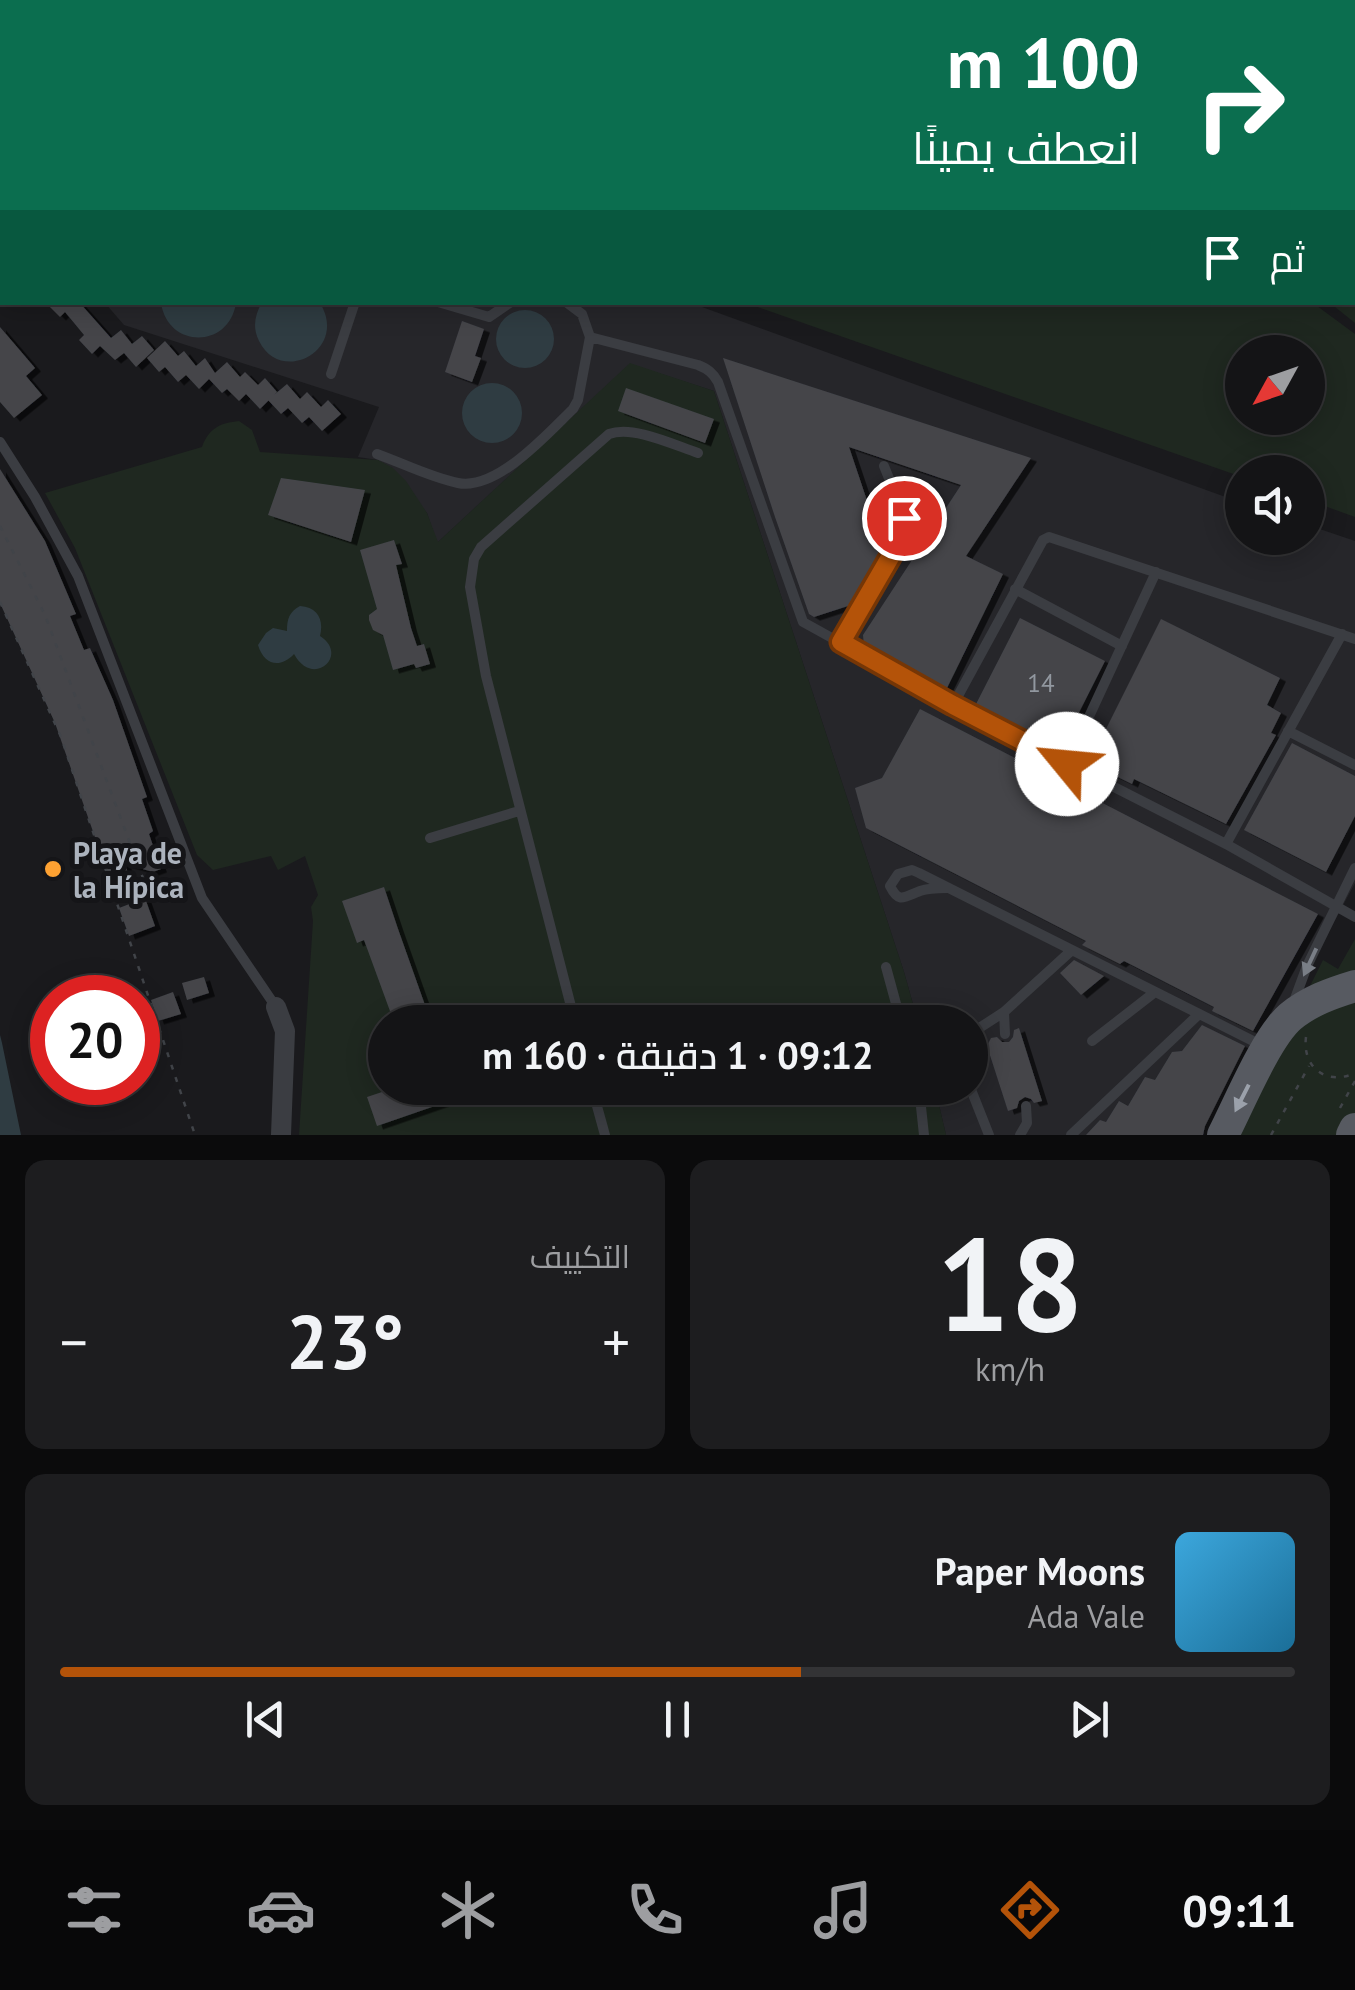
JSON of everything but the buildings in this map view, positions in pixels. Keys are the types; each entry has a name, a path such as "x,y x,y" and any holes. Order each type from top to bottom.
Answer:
{"main road":[{"path":"1223,1135 1278,1030 1299,1024 1315,1001 1355,986"}],"street":[{"path":"276,1007 285,1032 281,1135"}],"lane":[{"path":"331,374 355,305"},
{"path":"448,305 489,317 507,305"},
{"path":"377,454 459,483 506,470 522,458 578,400 590,337 582,314 570,305"},
{"path":"590,337 698,365 714,375 800,616 808,626 1226,844 1355,917"},
{"path":"571,1005 486,676 470,587 474,559 494,534 609,434 619,430 633,432 698,454"},
{"path":"0,442 78,576 202,898 276,1007"},
{"path":"841,642 905,531 904,518 884,466"},
{"path":"953,705 1043,540 1050,537 1355,638"},
{"path":"1067,764 1156,572"},
{"path":"1015,589 1122,646"},
{"path":"1226,844 1342,634"},
{"path":"1288,731 1355,765"},
{"path":"430,838 519,810"},
{"path":"1299,1024 1307,966 1355,868"},
{"path":"947,888 928,889 904,898 897,897 890,886 898,874 912,870 1268,1048"},
{"path":"988,1022 1072,950"},
{"path":"886,967 896,1005"},
{"path":"1092,1041 1155,992"},
{"path":"1004,1012 1004,1034"},
{"path":"1070,1135 1199,1014"},
{"path":"597,1105 605,1135"},
{"path":"921,1105 924,1135"},
{"path":"977,1105 989,1135"},
{"path":"1020,1135 1027,1123 1026,1106"}],"path":[{"path":"0,526 45,615 143,878 156,890 202,898"},
{"path":"0,602 61,737 195,1135"},
{"path":"1299,1024 1310,1064 1320,1074 1334,1078 1355,1074"},
{"path":"1271,1135 1310,1064"},
{"path":"1349,1124 1355,1081"}],"shaded area":[{"path":"107,305 697,305 1225,497 1225,555 1325,555 1325,531 1355,541 1355,883 1219,1135 946,1135 939,1105 988,1105 988,1005 913,1005 714,391 630,364 437,543 427,513 378,460 358,457 379,407 124,325"},
{"path":"162,305 235,305 222,329 198,338 175,329"},
{"path":"261,305 321,305 327,320 326,335 309,357 282,361 269,354 259,341 256,316"},
{"path":"752,305 1316,305 1355,334 1355,517 1325,506 1325,455 1225,455 1225,471"},
{"path":"1332,305 1355,305 1355,323"},
{"path":"525,310 545,319 554,339 545,359 525,368 505,359 496,339 505,319"},
{"path":"630,363 714,391 913,1005 368,1005 368,1105 939,1105 946,1135 299,1135 311,907 318,895 305,856 278,870 271,856 213,870 197,855 75,548 45,493 202,447 216,428 239,421 252,430 260,452 378,460 393,468 427,513 438,542"},
{"path":"492,383 513,392 522,413 513,434 492,443 471,434 462,413 471,392"},
{"path":"300,606 318,615 320,636 331,652 330,659 318,669 302,664 294,654 283,662 268,661 258,645 273,628 287,631 289,616"},
{"path":"1355,939 1355,971 1309,988 1323,960 1338,969"},
{"path":"1355,998 1355,1117 1345,1135 1237,1135 1292,1029"},
{"path":"0,1035 2,1043 21,1135 0,1135"}],"place":[{"name":"Playa de la Hípica","path":"53,869"}],"route":[{"path":"904,518 903,535 841,642 1067,764"}]}
